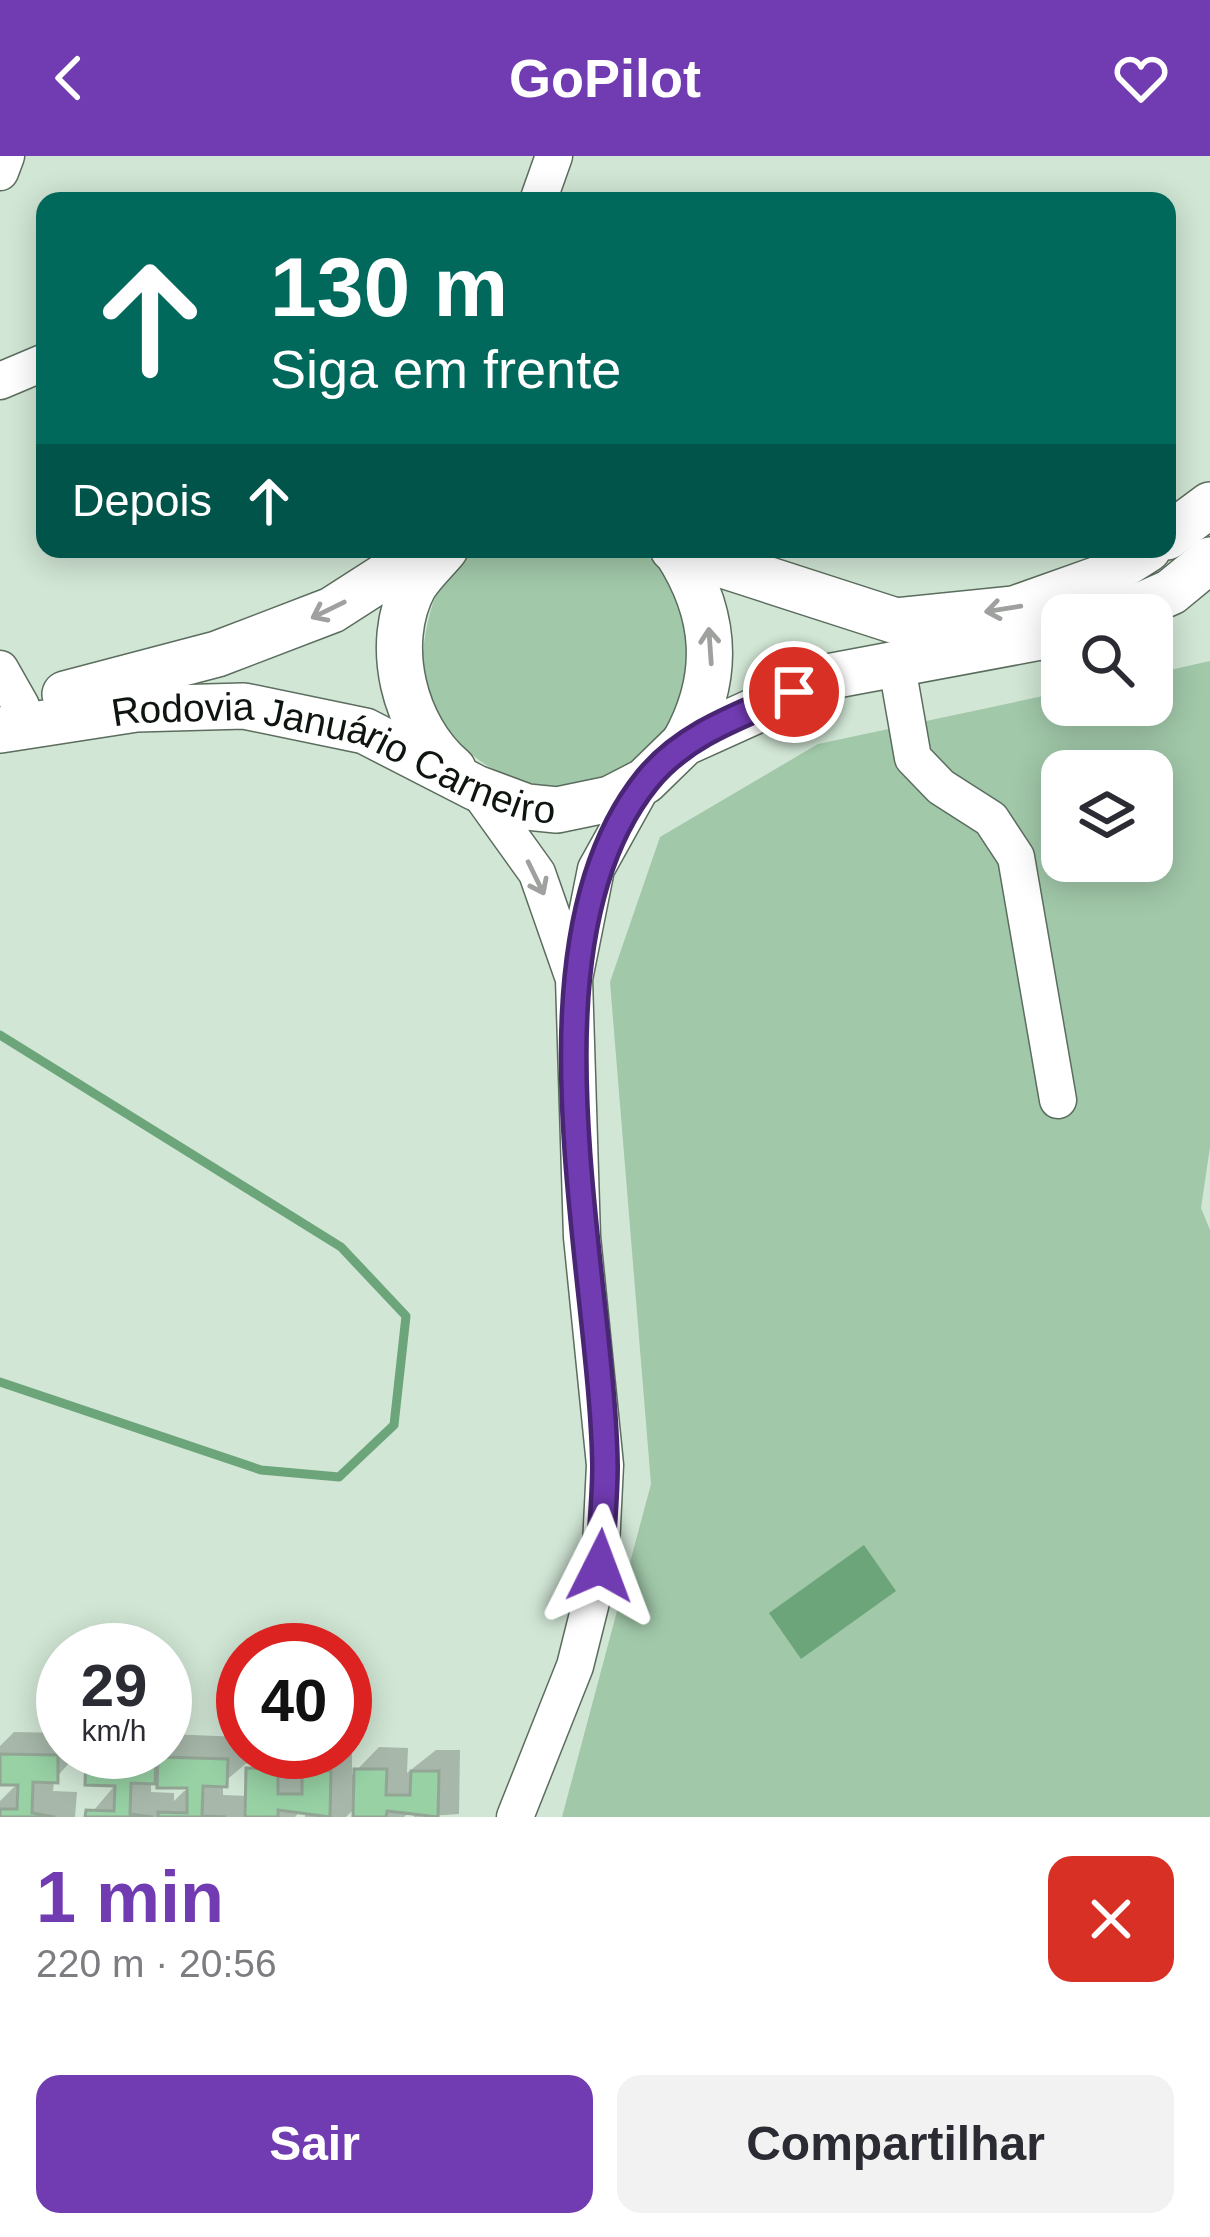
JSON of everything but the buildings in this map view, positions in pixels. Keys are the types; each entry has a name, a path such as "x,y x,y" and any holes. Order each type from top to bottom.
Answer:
{"main road":[{"path":"1176,530 1210,505"},
{"name":"Rodovia Januário Carneiro","path":"5,704 217,654 313,618 412,558"},
{"path":"437,558 414,586 400,638 404,692 415,720 442,760 476,788"},
{"path":"679,558 695,581 711,634 712,664 698,717 684,743"},
{"path":"699,558 896,621 1014,609 1104,577 1134,558"},
{"path":"1190,584 1210,560"},
{"name":"Rodovia Januário Carneiro","path":"5,704 136,709 244,706 365,731 476,788 527,807 557,810 610,800 645,782 684,743 832,676 1041,637"}],"street":[{"path":"0,172 6,156"},
{"path":"541,192 554,156"},
{"path":"0,381 36,366"},
{"path":"896,661 914,758 941,787 991,819 1016,857 1058,1100"},
{"path":"515,1817 575,1666 600,1566 605,1465 582,1237 574,979 596,869 645,782"},
{"path":"476,788 537,873 574,979"}],"shaded area":[{"path":"461,558 649,558 671,582 689,634 687,682 669,725 638,758 597,780 552,786 504,775 459,743 437,713 423,665 436,595"},
{"path":"1210,661 1210,1147 1201,1208 1210,1230 1210,1817 562,1817 651,1484 610,982 660,837 818,744 1041,696 1041,726 1173,726 1173,669"},
{"path":"864,1545 896,1591 801,1659 769,1613"}],"waterway":[{"path":"0,1035 341,1247 406,1316 394,1425 339,1477 261,1470 0,1382"}],"route":[{"path":"600,1566 605,1465 582,1237 574,979 596,869 645,782 684,743 794,692"}]}
